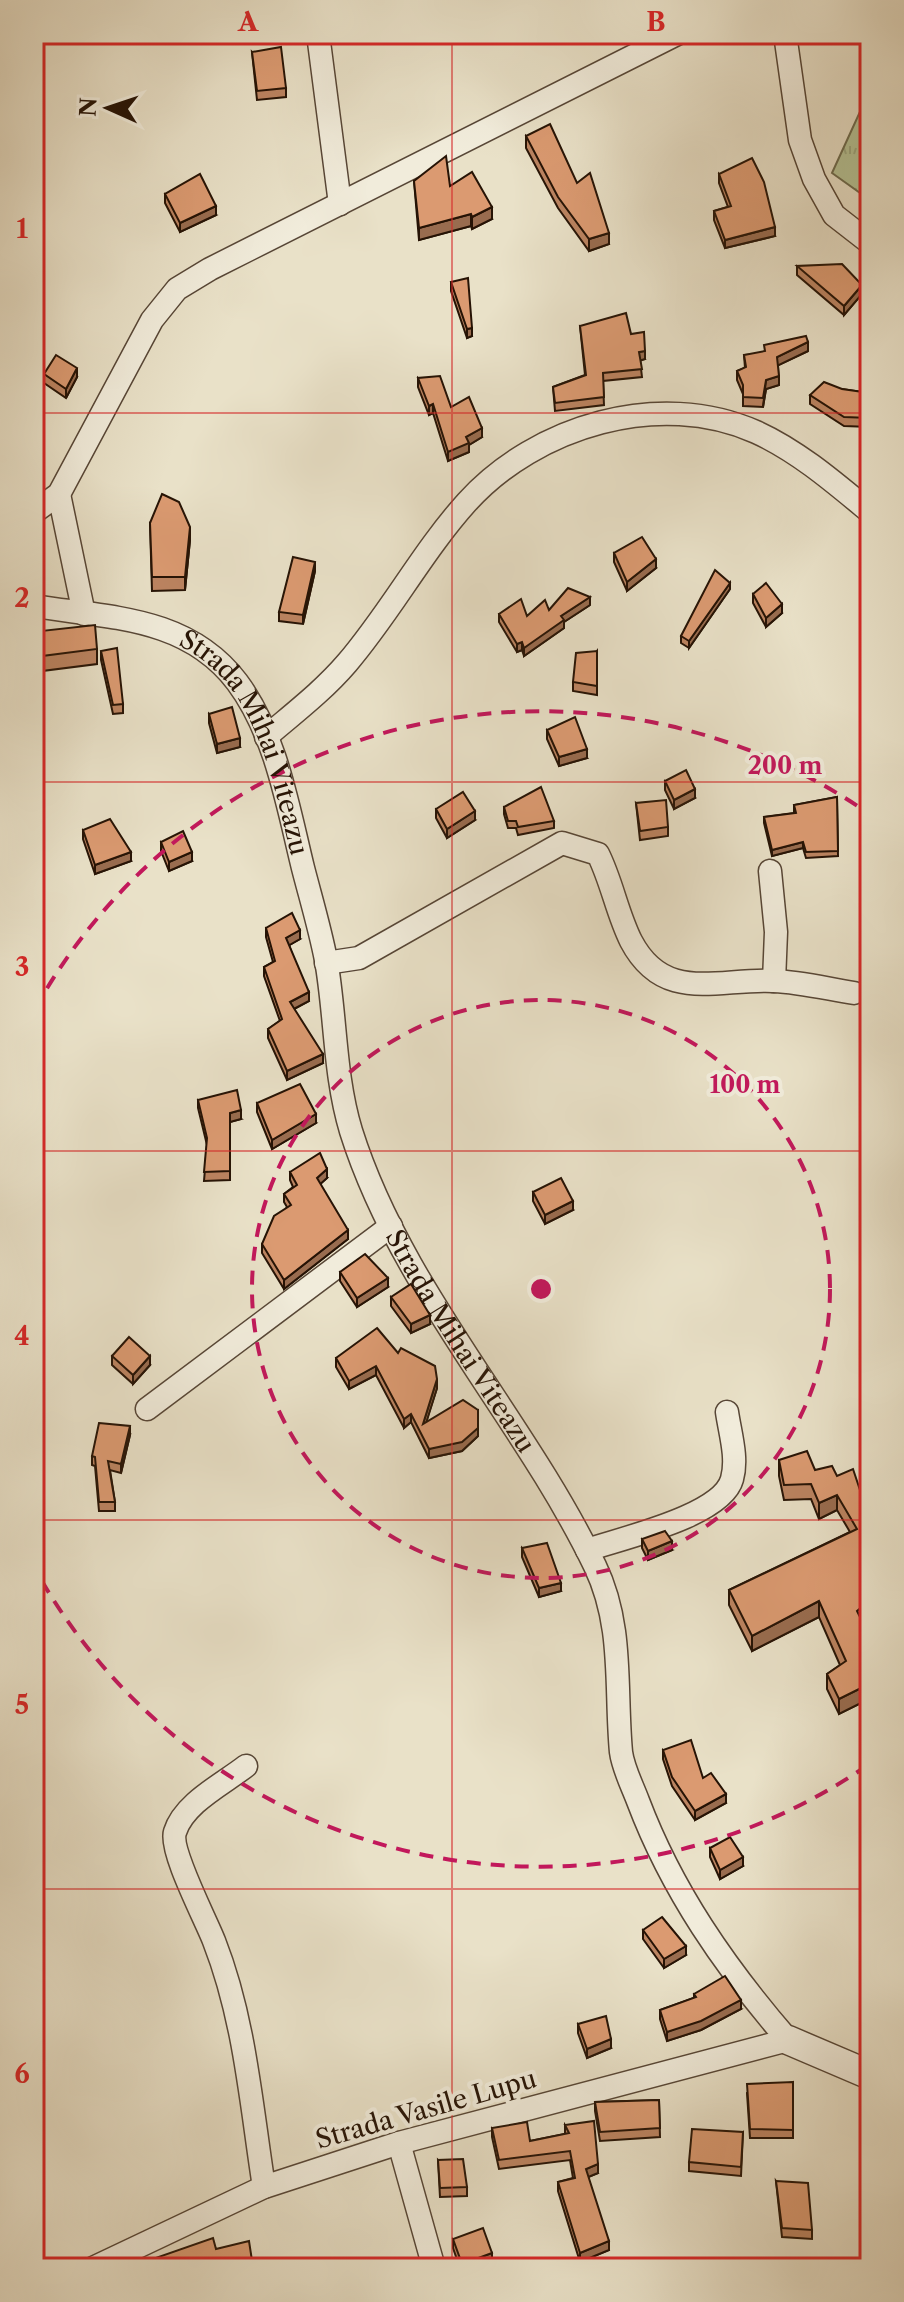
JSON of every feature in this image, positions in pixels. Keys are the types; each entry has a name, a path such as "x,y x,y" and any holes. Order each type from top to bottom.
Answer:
{"street":[{"path":"318,34 340,204"},
{"path":"34,512 59,494 152,320 177,289 677,34"},
{"path":"785,34 800,140 814,179 834,215 870,243"},
{"path":"266,737 325,687 348,662 468,501 512,465 567,432 629,416 669,412 704,417 755,432 822,472 870,512"},
{"path":"59,494 84,614"},
{"name":"Strada Mihai Viteazu","path":"34,606 162,626 199,644 237,683 266,737 286,801 326,963 332,1028 350,1127 374,1194 587,1550 614,1616 622,1757 658,1854 719,1953 788,2040 870,2075"},
{"path":"326,963 359,958 562,843 598,854 632,942 649,967 670,981 699,985 774,981 854,993"},
{"path":"770,871 776,932 774,981"},
{"path":"147,1409 391,1226"},
{"path":"587,1550 708,1508 731,1483 735,1463 727,1412"},
{"path":"246,1766 196,1803 182,1819 174,1835 178,1857 221,1957 241,2028 264,2187"},
{"name":"Strada Vasile Lupu","path":"93,2268 264,2187 399,2143 788,2040"},
{"path":"399,2143 434,2268"}],"green space":[{"path":"864,103 870,107 870,200 832,173"}],"building":[{"path":"281,47 286,88 257,91 252,52"},
{"path":"550,124 577,183 590,173 609,233 589,239 558,197 526,136"},
{"path":"446,156 450,186 472,172 492,207 472,217 471,214 419,228 414,181"},
{"path":"752,158 764,182 775,227 725,240 714,211 731,206 719,174"},
{"path":"200,174 216,206 180,223 165,194"},
{"path":"842,264 862,285 844,306 797,266"},
{"path":"468,278 472,328 467,329 451,282"},
{"path":"626,313 631,334 644,332 645,351 639,352 642,369 603,373 604,397 555,403 553,387 586,375 580,326"},
{"path":"806,336 808,342 777,357 779,376 766,380 763,398 743,397 743,385 737,371 746,367 744,355 765,351 764,345"},
{"path":"56,355 77,368 66,389 44,374"},
{"path":"440,376 451,407 469,397 482,428 466,437 469,443 448,452 433,404 429,406 418,378"},
{"path":"824,382 842,389 870,393 870,418 844,417 810,395"},
{"path":"162,494 179,502 190,527 185,577 152,577 150,523"},
{"path":"642,537 656,559 627,582 614,553"},
{"path":"293,557 315,562 303,615 279,612"},
{"path":"715,570 730,583 689,641 681,636"},
{"path":"766,583 782,604 766,618 753,594"},
{"path":"568,588 590,597 561,616 564,620 524,648 522,642 517,644 499,614 521,599 527,616 545,600 549,610"},
{"path":"34,621 42,622 42,631 95,625 97,649 34,657"},
{"path":"117,648 123,704 113,705 101,651"},
{"path":"597,651 597,686 573,682 576,653"},
{"path":"232,707 240,738 217,744 209,714"},
{"path":"575,717 587,749 559,757 547,730"},
{"path":"686,770 695,789 674,800 665,781"},
{"path":"541,787 554,821 518,827 516,821 508,821 504,807"},
{"path":"463,792 475,811 447,829 436,809"},
{"path":"837,797 838,851 806,852 803,842 772,850 764,817 796,813 794,805"},
{"path":"666,800 668,827 640,831 636,803"},
{"path":"110,819 131,852 95,865 83,830"},
{"path":"183,831 192,852 169,862 161,842"},
{"path":"292,913 300,930 286,938 309,992 290,1002 323,1054 287,1071 268,1029 282,1019 264,967 275,961 266,928"},
{"path":"300,1084 316,1114 272,1140 257,1103"},
{"path":"237,1090 241,1110 230,1113 230,1171 204,1172 207,1138 198,1100"},
{"path":"320,1153 327,1169 317,1178 348,1230 284,1280 262,1244 274,1216 291,1205 284,1194 297,1185 290,1172"},
{"path":"561,1178 573,1201 545,1215 533,1192"},
{"path":"365,1254 388,1278 357,1298 340,1272"},
{"path":"411,1284 430,1315 411,1324 391,1297"},
{"path":"377,1328 398,1353 401,1348 435,1366 437,1379 423,1424 463,1400 478,1410 478,1428 462,1442 429,1449 411,1414 404,1419 376,1366 349,1381 336,1358"},
{"path":"129,1337 150,1356 133,1375 112,1356"},
{"path":"99,1423 130,1426 121,1464 108,1461 115,1502 99,1502 95,1457 92,1456"},
{"path":"807,1451 815,1470 832,1466 837,1476 853,1469 865,1505 870,1501 870,1600 857,1611 870,1637 870,1696 861,1688 839,1699 827,1674 846,1661 819,1601 752,1636 729,1590 857,1529 837,1495 819,1503 811,1484 784,1485 779,1460"},
{"path":"665,1531 672,1541 648,1551 642,1539"},
{"path":"547,1543 561,1583 539,1588 522,1548"},
{"path":"691,1740 703,1778 711,1773 726,1794 695,1811 672,1777 663,1750"},
{"path":"730,1837 743,1857 720,1870 710,1848"},
{"path":"662,1917 686,1946 664,1959 643,1930"},
{"path":"725,1976 741,2000 701,2021 667,2032 660,2010 696,1997 694,1994"},
{"path":"606,2016 611,2039 587,2049 578,2024"},
{"path":"793,2082 793,2130 750,2129 747,2084"},
{"path":"659,2100 660,2128 600,2132 595,2102"},
{"path":"594,2121 598,2164 586,2169 609,2241 580,2253 558,2182 575,2178 570,2151 499,2160 492,2128 527,2122 530,2141 569,2133 565,2125"},
{"path":"692,2129 743,2132 741,2167 689,2162"},
{"path":"463,2159 467,2187 440,2188 438,2160"},
{"path":"776,2181 808,2183 812,2230 782,2228"},
{"path":"483,2228 492,2253 462,2264 453,2239"},
{"path":"213,2238 216,2249 249,2241 253,2267 146,2268 144,2262"}]}
